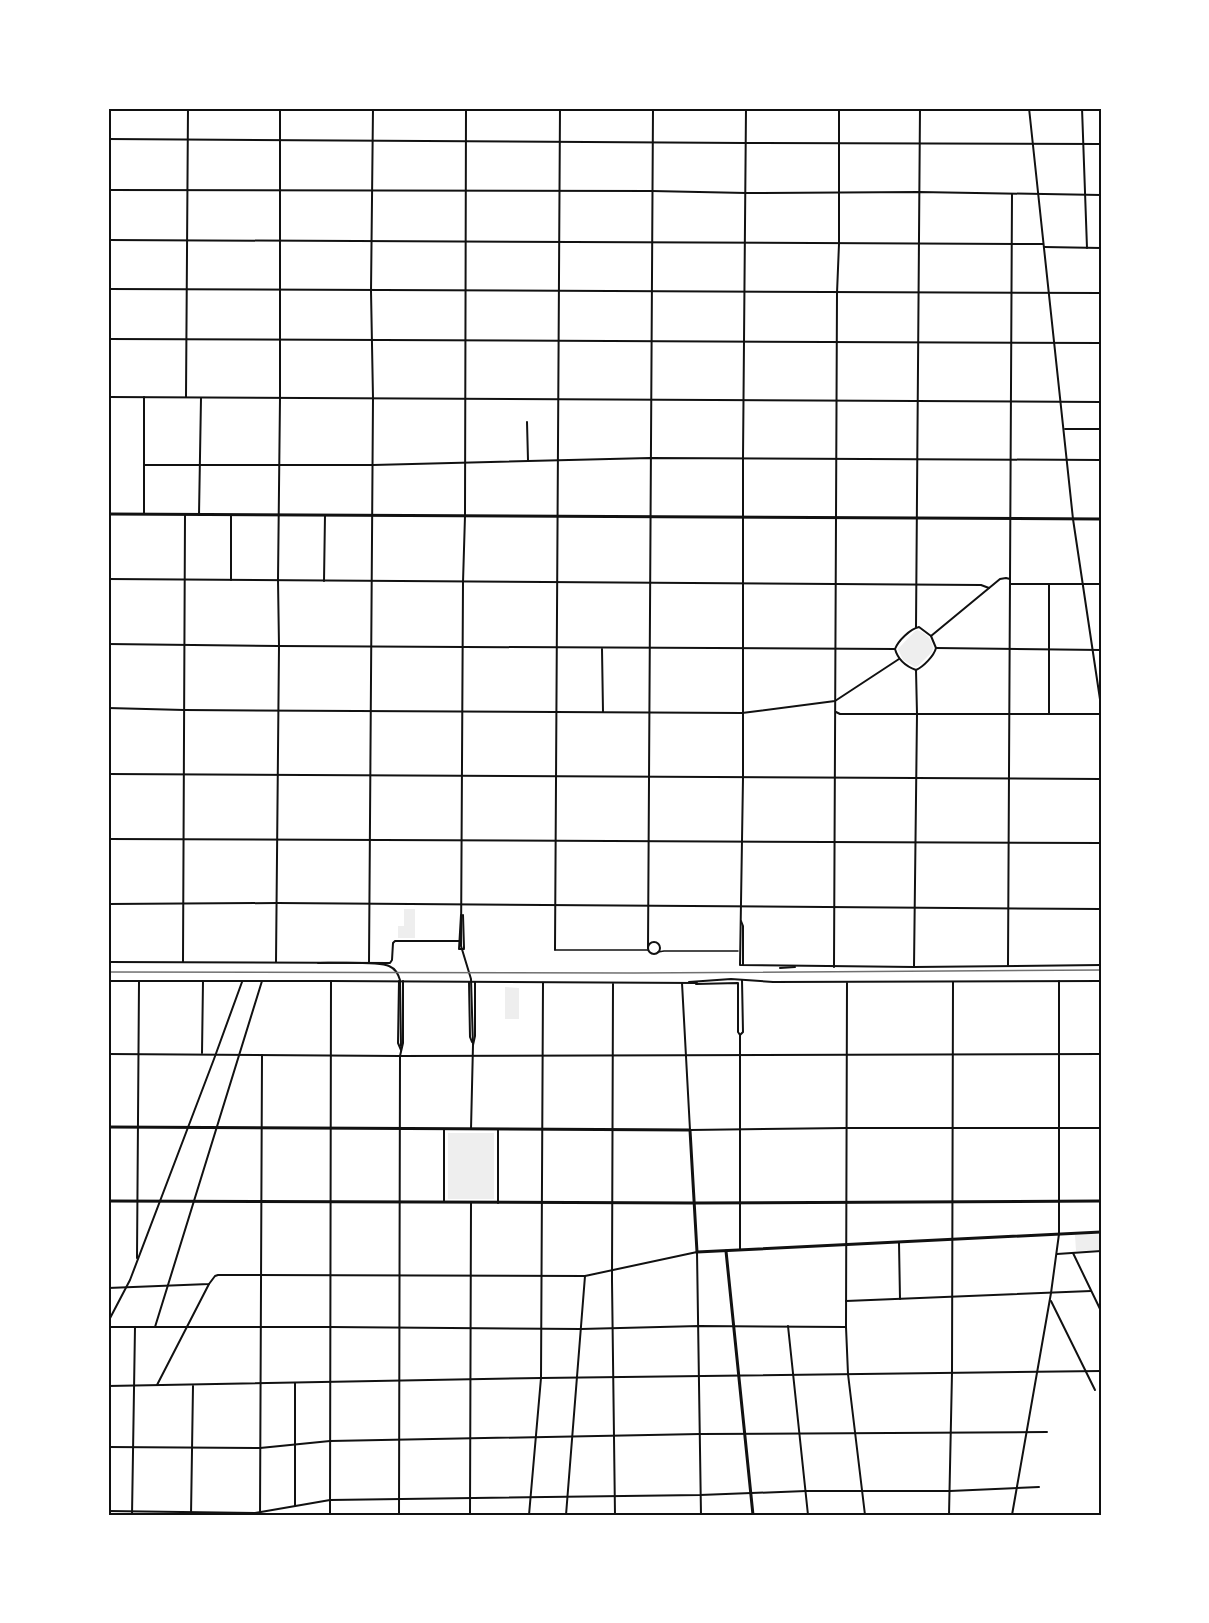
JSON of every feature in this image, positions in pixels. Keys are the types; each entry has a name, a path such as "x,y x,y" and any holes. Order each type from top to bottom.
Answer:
{"street":[{"path":"186,397 188,108"},
{"path":"276,962 280,515 280,108"},
{"path":"369,962 373,108"},
{"path":"466,108 461,946 471,979 473,1044 471,1129"},
{"path":"560,108 555,950 648,949"},
{"path":"653,108 648,906 650,942 648,949 651,954 664,951 739,951"},
{"path":"741,965 746,108"},
{"path":"834,967 839,108"},
{"path":"916,670 899,659 895,649 896,645 916,627 920,108"},
{"path":"1029,108 1073,519 1101,706"},
{"path":"1082,108 1088,248"},
{"path":"108,140 1101,144"},
{"path":"108,190 919,192 1101,195"},
{"path":"1008,965 1012,194"},
{"path":"108,240 919,243 1101,248"},
{"path":"108,289 1101,293"},
{"path":"108,339 1101,344"},
{"path":"108,397 1101,402"},
{"path":"144,398 144,514"},
{"path":"199,515 201,398"},
{"path":"527,422 528,460"},
{"path":"1064,429 1101,429"},
{"path":"144,465 372,465 650,458 1101,460"},
{"path":"108,514 1101,519"},
{"path":"183,962 184,515"},
{"path":"231,515 231,580"},
{"path":"324,581 325,516"},
{"path":"108,579 836,583 981,585 989,588"},
{"path":"931,636 1000,579 1010,579"},
{"path":"1010,584 1101,584"},
{"path":"1049,585 1049,714"},
{"path":"916,627 931,636 936,648 935,653 916,670"},
{"path":"108,644 895,649"},
{"path":"602,648 603,712"},
{"path":"936,648 1101,650"},
{"path":"108,708 742,712 835,701 899,659"},
{"path":"914,967 916,670"},
{"path":"836,712 840,714 1101,714"},
{"path":"108,774 916,779 1101,777 1100,965 780,968"},
{"path":"108,839 1101,843"},
{"path":"108,904 277,903 1101,909"},
{"path":"462,914 464,916 464,949 459,949 460,916 462,914"},
{"path":"741,921 739,925 741,965"},
{"path":"312,963 322,961 391,962 395,941 459,941"},
{"path":"650,942 656,942 659,945 658,952"},
{"path":"108,962 383,964 394,969 400,980 401,1050"},
{"path":"741,965 807,967"},
{"path":"684,983 731,979 773,982 1101,981"},
{"path":"740,1035 743,1032 742,980"},
{"path":"108,981 697,983"},
{"path":"202,1055 203,981"},
{"path":"108,1322 127,1287 242,981"},
{"path":"155,1327 262,981"},
{"path":"330,1515 331,981"},
{"path":"399,1515 400,1056 403,1043 401,981"},
{"path":"1012,1515 1050,1299 1059,1234 1059,981"},
{"path":"137,1261 139,982"},
{"path":"469,982 470,1037 473,1044"},
{"path":"473,1044 475,1036 474,982"},
{"path":"847,982 846,1327 848,1374 865,1515"},
{"path":"950,1515 953,982"},
{"path":"529,1515 541,1378 543,983"},
{"path":"613,983 612,1328 615,1515"},
{"path":"684,983 738,983 741,1128 740,1250"},
{"path":"684,983 697,1252 701,1515"},
{"path":"108,1054 686,1056 1101,1054"},
{"path":"260,1514 262,1055"},
{"path":"108,1127 690,1130 1101,1128"},
{"path":"444,1129 444,1202"},
{"path":"498,1129 498,1203"},
{"path":"108,1201 471,1203 1101,1201"},
{"path":"470,1515 471,1203"},
{"path":"157,1385 215,1276 261,1274 585,1276 697,1252 1101,1232"},
{"path":"899,1243 900,1299"},
{"path":"726,1251 753,1515"},
{"path":"1057,1254 1101,1251"},
{"path":"1073,1253 1101,1311"},
{"path":"566,1515 585,1276"},
{"path":"108,1288 209,1284"},
{"path":"846,1301 1091,1291"},
{"path":"1050,1299 1095,1390"},
{"path":"108,1327 581,1329 699,1326 846,1327"},
{"path":"788,1326 808,1515"},
{"path":"132,1513 135,1328"},
{"path":"108,1386 1101,1371"},
{"path":"295,1383 295,1506"},
{"path":"192,1513 193,1385"},
{"path":"108,1447 260,1448 330,1441 700,1434 1047,1432"},
{"path":"108,1511 260,1514 330,1500 700,1495 806,1491 950,1491 1039,1487"}],"shaded area":[{"path":"917,630 928,637 933,648 932,652 915,667 903,660 898,649"},
{"path":"404,909 415,909 415,938 398,938 398,926 404,926"},
{"path":"505,987 519,988 519,1019 505,1019"},
{"path":"448,1133 494,1133 494,1199 448,1199"},
{"path":"1101,1234 1101,1250 1076,1251 1075,1235"}],"railway":[{"path":"108,972 634,973 1101,970"}]}
